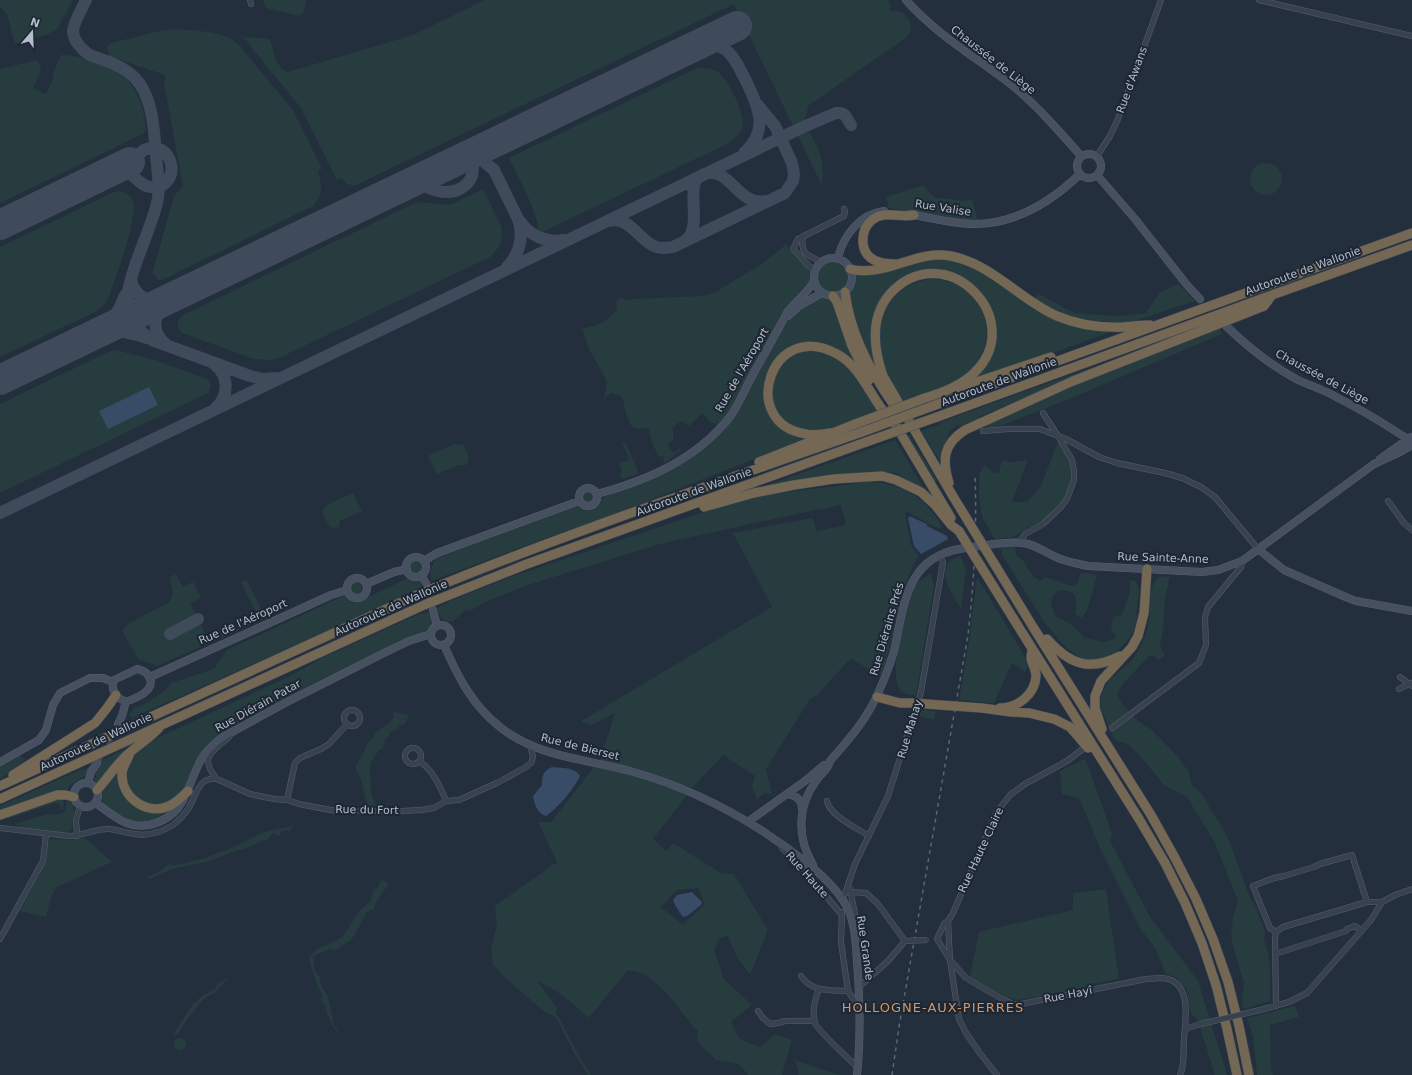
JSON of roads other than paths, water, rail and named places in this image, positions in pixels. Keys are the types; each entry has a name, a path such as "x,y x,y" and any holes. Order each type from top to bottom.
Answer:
{"highway":[{"path":"902,263 882,263 869,257 865,252 863,235 867,226 872,220 880,216 888,215 906,217 914,215"},
{"name":"Autoroute de Wallonie","path":"3,785 419,594 519,555 721,482 860,427 930,407 1412,233"},
{"name":"Autoroute de Wallonie","path":"0,799 424,605 527,564 1412,245"},
{"path":"850,269 871,271 883,270 917,258 930,255 943,255 975,263 1049,312 1074,322 1104,327 1155,325"},
{"path":"925,448 883,376 877,357 875,332 877,320 886,299 901,284 913,278 924,275 943,275 953,277 961,280 969,286 983,302 992,333 991,342 980,366 965,380 943,392"},
{"path":"845,292 848,311 866,359 878,382 944,476 954,498 1158,827 1196,898 1213,939 1228,982 1249,1075"},
{"path":"944,476 944,465 947,450 954,438 965,430 1073,381 1264,306 1272,295"},
{"path":"833,296 837,302 858,361 897,427 950,525 959,531 1165,863 1185,903 1202,943 1216,985 1228,1029 1237,1075"},
{"path":"897,427 881,408 857,372 837,354 820,348 804,347 796,349 781,358 772,371 769,380 768,395 775,417 789,429 811,435 860,427 925,398 1116,335 1125,336"},
{"path":"721,482 728,474 830,433"},
{"path":"691,506 701,507 754,493 869,476 882,476 896,480 936,500"},
{"path":"1103,739 1102,729 1095,708 1095,696 1101,681 1132,647 1140,629 1144,613 1148,569"},
{"path":"1034,628 1065,657 1080,663 1098,665 1124,654"},
{"path":"983,708 1004,708 1012,706 1021,702 1031,691 1036,676 1031,657 1032,647"},
{"path":"878,694 909,703 983,708 1040,715 1062,722 1075,731 1093,754 1103,762"},
{"path":"3,785 12,775 95,723 108,708 116,695"},
{"path":"98,790 124,758 144,741 151,738 161,726"},
{"path":"130,753 123,769 123,782 130,797 140,805 151,809 164,808 178,800 188,791"},
{"path":"0,815 57,795 74,797"}],"main road":[{"name":"Chaussée de Liège","path":"906,0 947,38 991,69 1019,92 1048,119 1081,156"},
{"path":"1089,153 1097,156 1101,163 1101,168 1097,175 1086,178 1080,174 1077,165 1081,156 1089,153"},
{"name":"Rue Valise","path":"838,258 841,247 849,233 867,216 887,210 953,222 973,224 991,223 1011,218 1041,205 1080,174"},
{"path":"1097,175 1135,219 1187,286 1200,299"},
{"path":"832,258 838,258 850,269 852,281 845,292 840,295 833,296 822,293 814,281 815,271 822,262 832,258"},
{"name":"Rue de l'Aéroport","path":"150,677 296,610 347,590 348,584 352,579 360,578 366,584 394,572 407,569 408,562 414,557 418,557 424,561 437,553 579,500 583,505 592,506 597,500 597,494 661,472 683,460 706,442 730,416 788,311 810,288 814,281"},
{"name":"Rue de l'Aéroport","path":"781,324 799,306 822,293"},
{"name":"Chaussée de Liège","path":"1226,326 1270,363 1297,379 1340,398 1411,441"},
{"path":"1391,450 1395,447 1397,441 1394,430"},
{"name":"Rue Sainte-Anne","path":"1019,543 1038,548 1074,564 1096,567 1208,572 1226,568 1242,561 1391,450 1411,441"},
{"name":"Rue Sainte-Anne","path":"1374,464 1400,452 1411,441"},
{"path":"1400,452 1412,451"},
{"path":"579,500 579,495 584,488 592,488 597,494"},
{"name":"Rue Diérains Prés","path":"749,821 830,761 863,721 878,694 892,658 904,602 910,585 917,574 939,555 959,549 994,544 1019,543"},
{"path":"1258,549 1284,570 1348,598 1356,601 1412,611"},
{"path":"407,569 411,575 421,575 426,569 424,561"},
{"path":"421,575 426,583"},
{"path":"347,590 351,596 358,598 365,594 367,587 366,584"},
{"path":"433,610 437,626"},
{"path":"440,625 447,627 451,633 450,640 444,645 438,645 432,638 434,628 437,626 440,625"},
{"name":"Rue Diérain Patar","path":"96,803 124,822 146,825 157,823 170,816 179,807 188,791 202,756 214,744 233,731 409,641 422,638 432,638"},
{"name":"Rue de Bierset","path":"444,645 454,670 477,704 501,728 530,745 557,755 609,766 657,779 686,790 749,821"},
{"path":"137,669 145,671 150,677 151,684 148,691 126,701 116,695 113,682 116,678 137,669"},
{"path":"0,762 39,740 46,730 53,705 60,693 90,678 113,682"},
{"path":"118,724 126,701"},
{"name":"Rue Diérains Prés","path":"814,868 807,856 802,840 802,808 809,789 829,766 830,761"},
{"path":"88,783 91,772 96,763"},
{"path":"81,784 92,784 98,790 96,803 88,807 77,804 74,797 75,789 81,784"},
{"path":"787,794 797,797 801,802 802,808"},
{"name":"Rue Grande","path":"749,821 790,848 814,868 842,900 849,912 853,926 860,1004 857,1071"},
{"path":"790,848 798,846 802,840"}],"street":[{"name":"Rue d'Awans","path":"1097,156 1110,136 1118,119 1161,0"},
{"path":"1259,0 1412,36"},
{"path":"815,271 793,249 798,240 803,236 844,216 844,209"},
{"path":"803,236 802,251 822,262"},
{"path":"1019,543 1025,534 1043,524 1061,507 1071,490 1074,480 1072,460 1043,413"},
{"path":"983,430 1036,429 1066,439 1099,457 1117,464 1174,475 1201,488 1215,497 1258,549"},
{"path":"1388,501 1404,523 1412,530"},
{"name":"Rue Mahay","path":"845,894 855,864 888,796 921,692 943,562 939,555"},
{"path":"1112,728 1199,663 1206,645 1205,617 1208,608 1242,567 1242,561"},
{"path":"1400,677 1411,684"},
{"path":"1400,689 1411,684"},
{"path":"287,800 295,763 300,758 321,750 329,744 347,724"},
{"path":"217,779 209,768 208,758 211,751 228,738 233,731"},
{"name":"Rue du Fort","path":"217,779 250,794 337,810 402,811 434,808 446,801 459,800 499,782 526,767 531,763 533,757 530,745"},
{"name":"Rue Haute Claire","path":"937,939 944,924 948,921 996,813 1002,805 1010,795 1025,784 1067,761 1084,748"},
{"path":"419,761 430,770 446,801"},
{"path":"0,828 46,834 77,836 98,830 109,829 137,835 160,832 172,825 188,809 202,783 212,778 217,779"},
{"path":"827,801 828,807 833,812 869,836"},
{"path":"77,836 76,820 80,806"},
{"path":"0,939 42,861 46,834"},
{"name":"Rue Haute","path":"773,837 842,913 841,942 848,991"},
{"path":"1276,932 1270,928 1253,886 1274,878 1352,855 1367,902"},
{"path":"848,884 856,919 853,926"},
{"path":"1276,1006 1276,932 1282,927 1367,902 1382,902 1395,895 1412,889"},
{"path":"851,892 866,893 878,904 905,941"},
{"path":"1185,1029 1276,1006 1289,1002 1307,993 1362,931 1382,902"},
{"path":"948,921 950,960 959,1019 966,1033 997,1075"},
{"path":"1275,954 1312,943 1346,931 1347,929 1355,926 1362,931"},
{"path":"859,987 888,962 905,941 937,939"},
{"name":"Rue Hayî","path":"937,939 950,960 966,978 1013,1004 1021,1004 1146,979 1162,978 1173,981 1183,990 1186,1001 1185,1029 1180,1075"},
{"path":"801,976 804,981 819,989 848,991 856,1003 860,1004"},
{"path":"819,989 816,996 814,1013 815,1025 840,1050 857,1071"},
{"path":"758,1011 762,1018 770,1024 785,1021 814,1021"}],"water":[{"path":"149,387 158,405 108,429 99,411"},
{"path":"909,516 927,524 927,526 947,536 948,539 921,554 914,546 908,519"},
{"path":"552,767 571,769 580,776 574,787 565,798 546,816 543,815 537,808 533,796 542,785 545,772"},
{"path":"692,892 702,902 701,905 687,916 683,917 673,900 677,895"}],"tunnel":[{"path":"97,763 118,724"}],"railway":[{"path":"892,1075 899,1027 968,635 972,595 976,515 975,475"}],"district":[{"name":"HOLLOGNE-AUX-PIERRES","path":"933,1007"}]}
